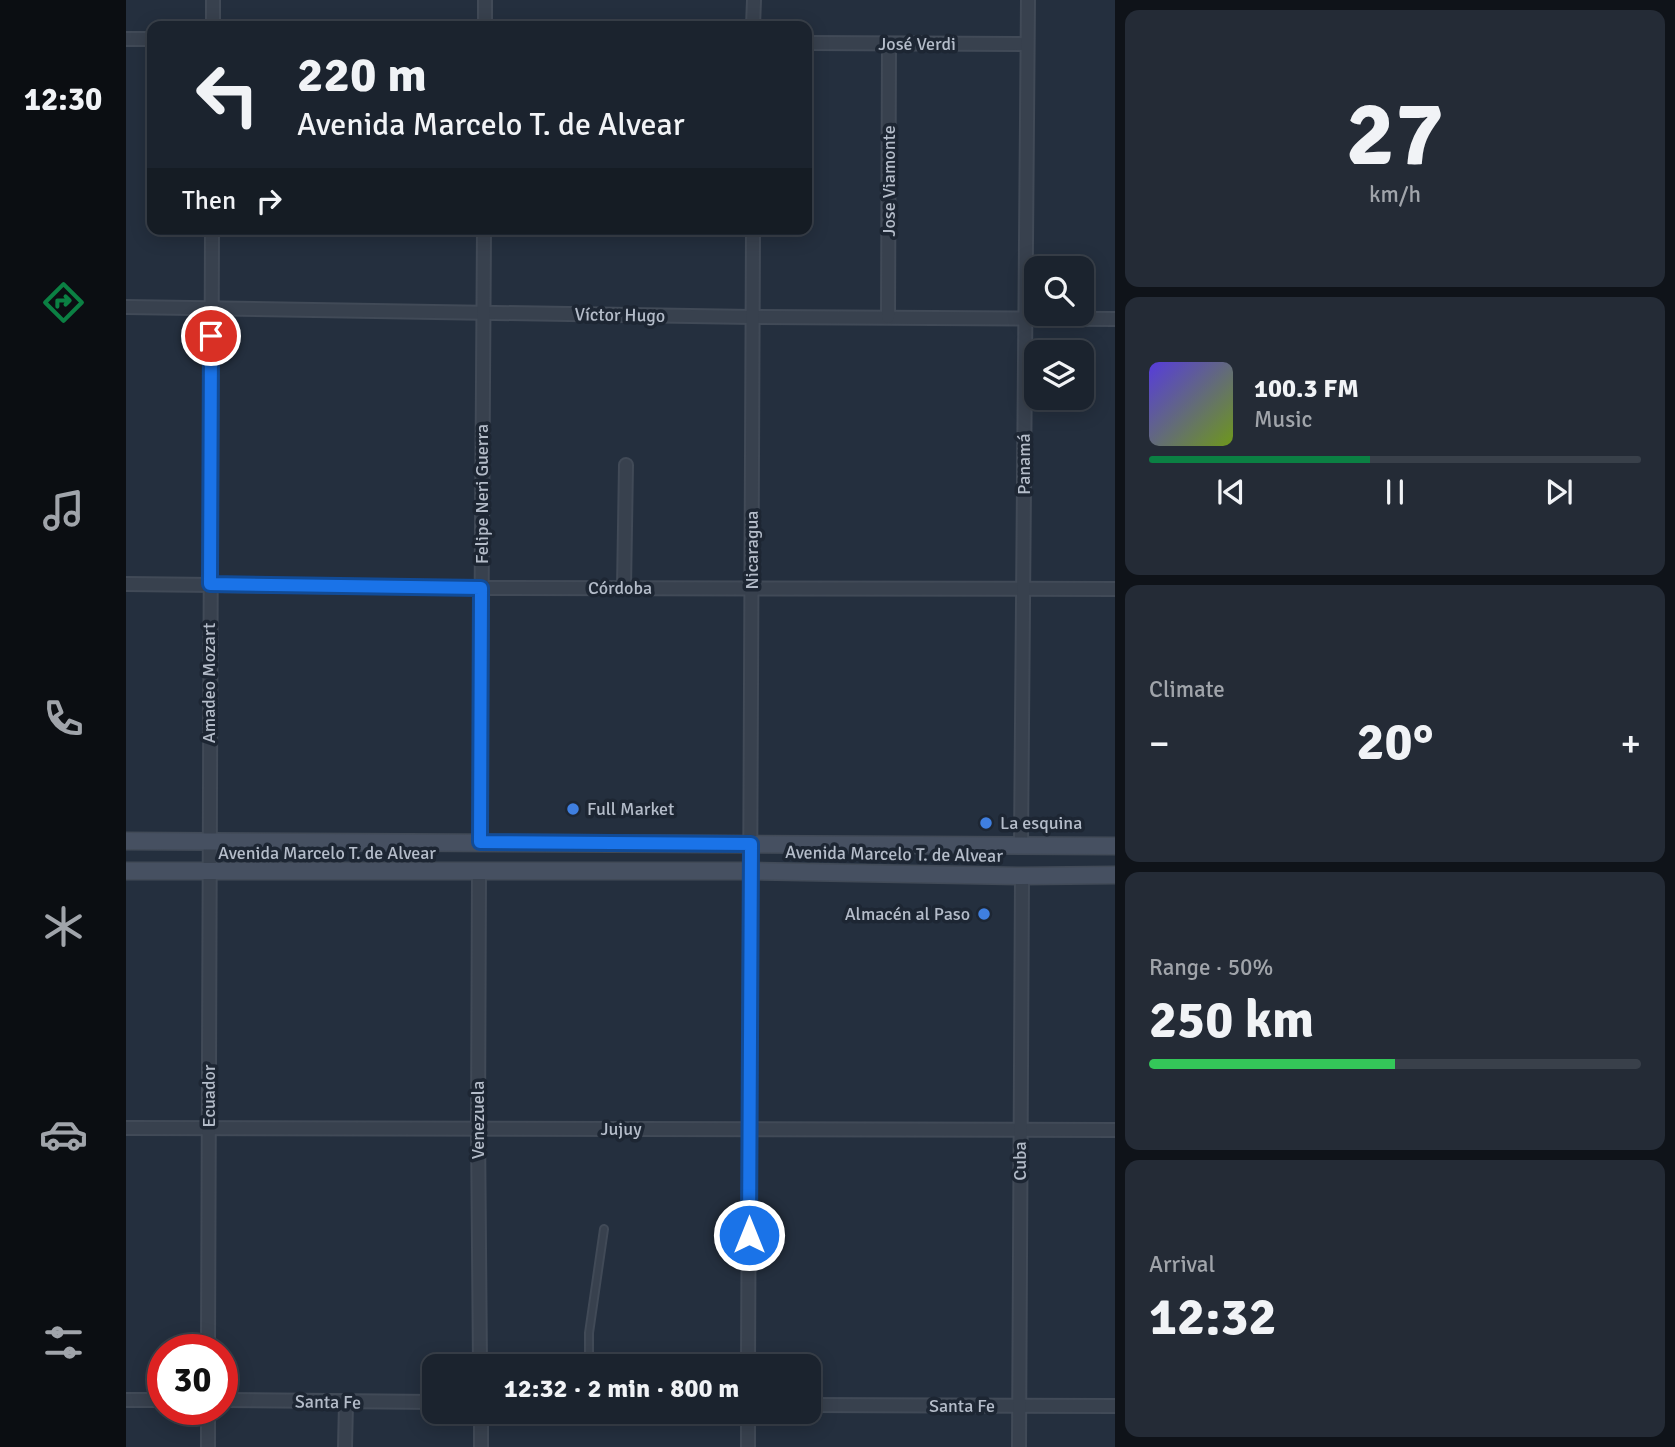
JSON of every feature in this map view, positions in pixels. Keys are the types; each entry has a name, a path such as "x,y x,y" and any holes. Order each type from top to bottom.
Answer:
{"main road":[{"name":"Avenida Marcelo T. de Alvear","path":"126,841 1115,846"},
{"name":"Avenida Marcelo T. de Alvear","path":"126,871 751,871 1115,875"}],"street":[{"path":"213,0 213,21"},
{"path":"485,0 485,21"},
{"path":"754,0 754,21"},
{"name":"Panamá","path":"1025,256 1028,0"},
{"path":"126,39 147,39"},
{"name":"José Verdi","path":"812,43 1027,44"},
{"name":"Jose Viamonte","path":"888,317 890,44"},
{"name":"Amadeo Mozart","path":"208,842 212,235"},
{"name":"Felipe Neri Guerra","path":"480,842 484,235"},
{"name":"Nicaragua","path":"748,1354 753,235"},
{"name":"Víctor Hugo","path":"126,307 752,317 1024,318"},
{"name":"Víctor Hugo","path":"1094,319 1115,319"},
{"name":"Panamá","path":"1021,845 1025,326"},
{"path":"624,588 626,465"},
{"name":"Córdoba","path":"126,584 481,588 1115,589"},
{"name":"Ecuador","path":"208,842 208,1334"},
{"name":"Venezuela","path":"479,872 480,1354"},
{"name":"Cuba","path":"1019,1447 1022,876"},
{"name":"Jujuy","path":"126,1128 1115,1130"},
{"path":"126,1399 147,1399"},
{"name":"Santa Fe","path":"238,1400 422,1402"},
{"path":"345,1447 346,1403"},
{"name":"Santa Fe","path":"821,1405 1115,1406"},
{"path":"481,1424 481,1447"},
{"path":"748,1424 748,1447"},
{"path":"208,1425 208,1447"}],"lane":[{"path":"589,1354 589,1333 604,1229"}],"place":[{"name":"Full Market","path":"573,809"},
{"name":"La esquina","path":"986,823"},
{"name":"Almacén al Paso","path":"984,914"}],"route":[{"path":"211,336 210,584 481,588 480,842 751,844 749,1235"}]}
